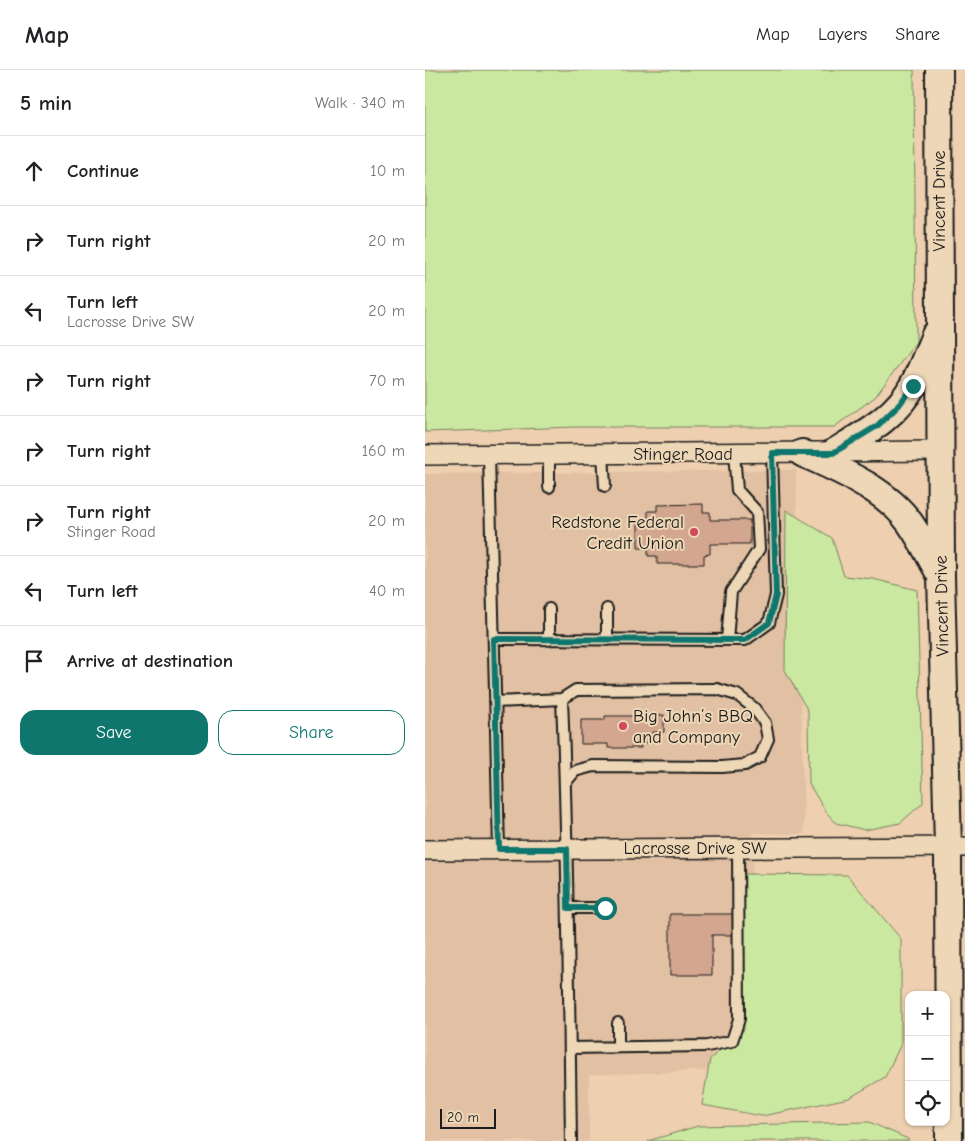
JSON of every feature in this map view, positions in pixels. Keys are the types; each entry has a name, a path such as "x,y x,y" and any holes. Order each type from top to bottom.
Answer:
{"street":[{"name":"Vincent Drive","path":"939,70 941,576 957,847 949,1141"},
{"path":"833,453 877,426 899,405 913,386 940,325"},
{"name":"Stinger Road","path":"425,455 940,451"},
{"path":"802,453 845,473 883,496 910,522 941,576"},
{"name":"Lacrosse Drive SW","path":"425,850 957,847"}],"lane":[{"path":"494,639 745,640 769,623 776,595 772,453"},
{"path":"549,454 549,487"},
{"path":"603,454 605,486"},
{"path":"727,640 731,592 759,549 757,512 737,490 734,454"},
{"path":"489,455 499,849"},
{"path":"549,609 549,640"},
{"path":"607,609 607,640"},
{"path":"495,702 561,699 575,690 717,689 737,695 754,708 765,722 768,739 760,757 745,765 722,767 593,766 575,770 565,783"},
{"path":"561,699 567,849 571,1141"},
{"path":"570,1048 707,1046 732,1040 739,1019 738,848"},
{"path":"568,908 605,908"},
{"path":"618,1023 618,1047"}],"shaded area":[{"path":"796,470 804,834 753,833 750,1069 589,1075 589,1141 425,1141 425,474"}],"green space":[{"path":"425,70 914,70 916,342 875,397 834,427 576,427 425,432"},
{"path":"786,510 832,538 844,576 873,579 917,590 923,803 900,823 865,830 836,823 826,812 809,784 808,711 785,670"},
{"path":"742,874 847,875 901,939 901,1044 885,1077 849,1098 762,1116 702,1105 710,1059 744,1030"},
{"path":"869,1122 908,1139 908,1141 648,1141 698,1126"}],"building":[{"name":"Redstone Federal Credit Union","path":"703,504 703,512 710,512 710,520 750,520 750,544 710,544 710,554 704,555 704,564 657,564 657,556 648,556 648,548 638,548 638,521 648,521 648,511 657,511 657,505"},
{"name":"Big John’s BBQ and Company","path":"664,715 664,732 652,732 652,743 641,743 641,748 608,748 608,744 581,744 581,720 605,720 605,716"},
{"path":"670,914 735,914 735,935 712,935 712,975 670,975"}],"place":[{"name":"Redstone Federal Credit Union","path":"694,532"},
{"name":"Big John’s BBQ and Company","path":"623,726"}],"route":[{"path":"605,908 568,908 567,849 499,849 494,639 745,640 769,623 776,595 772,453 833,453 877,426 899,405 913,386"}]}
